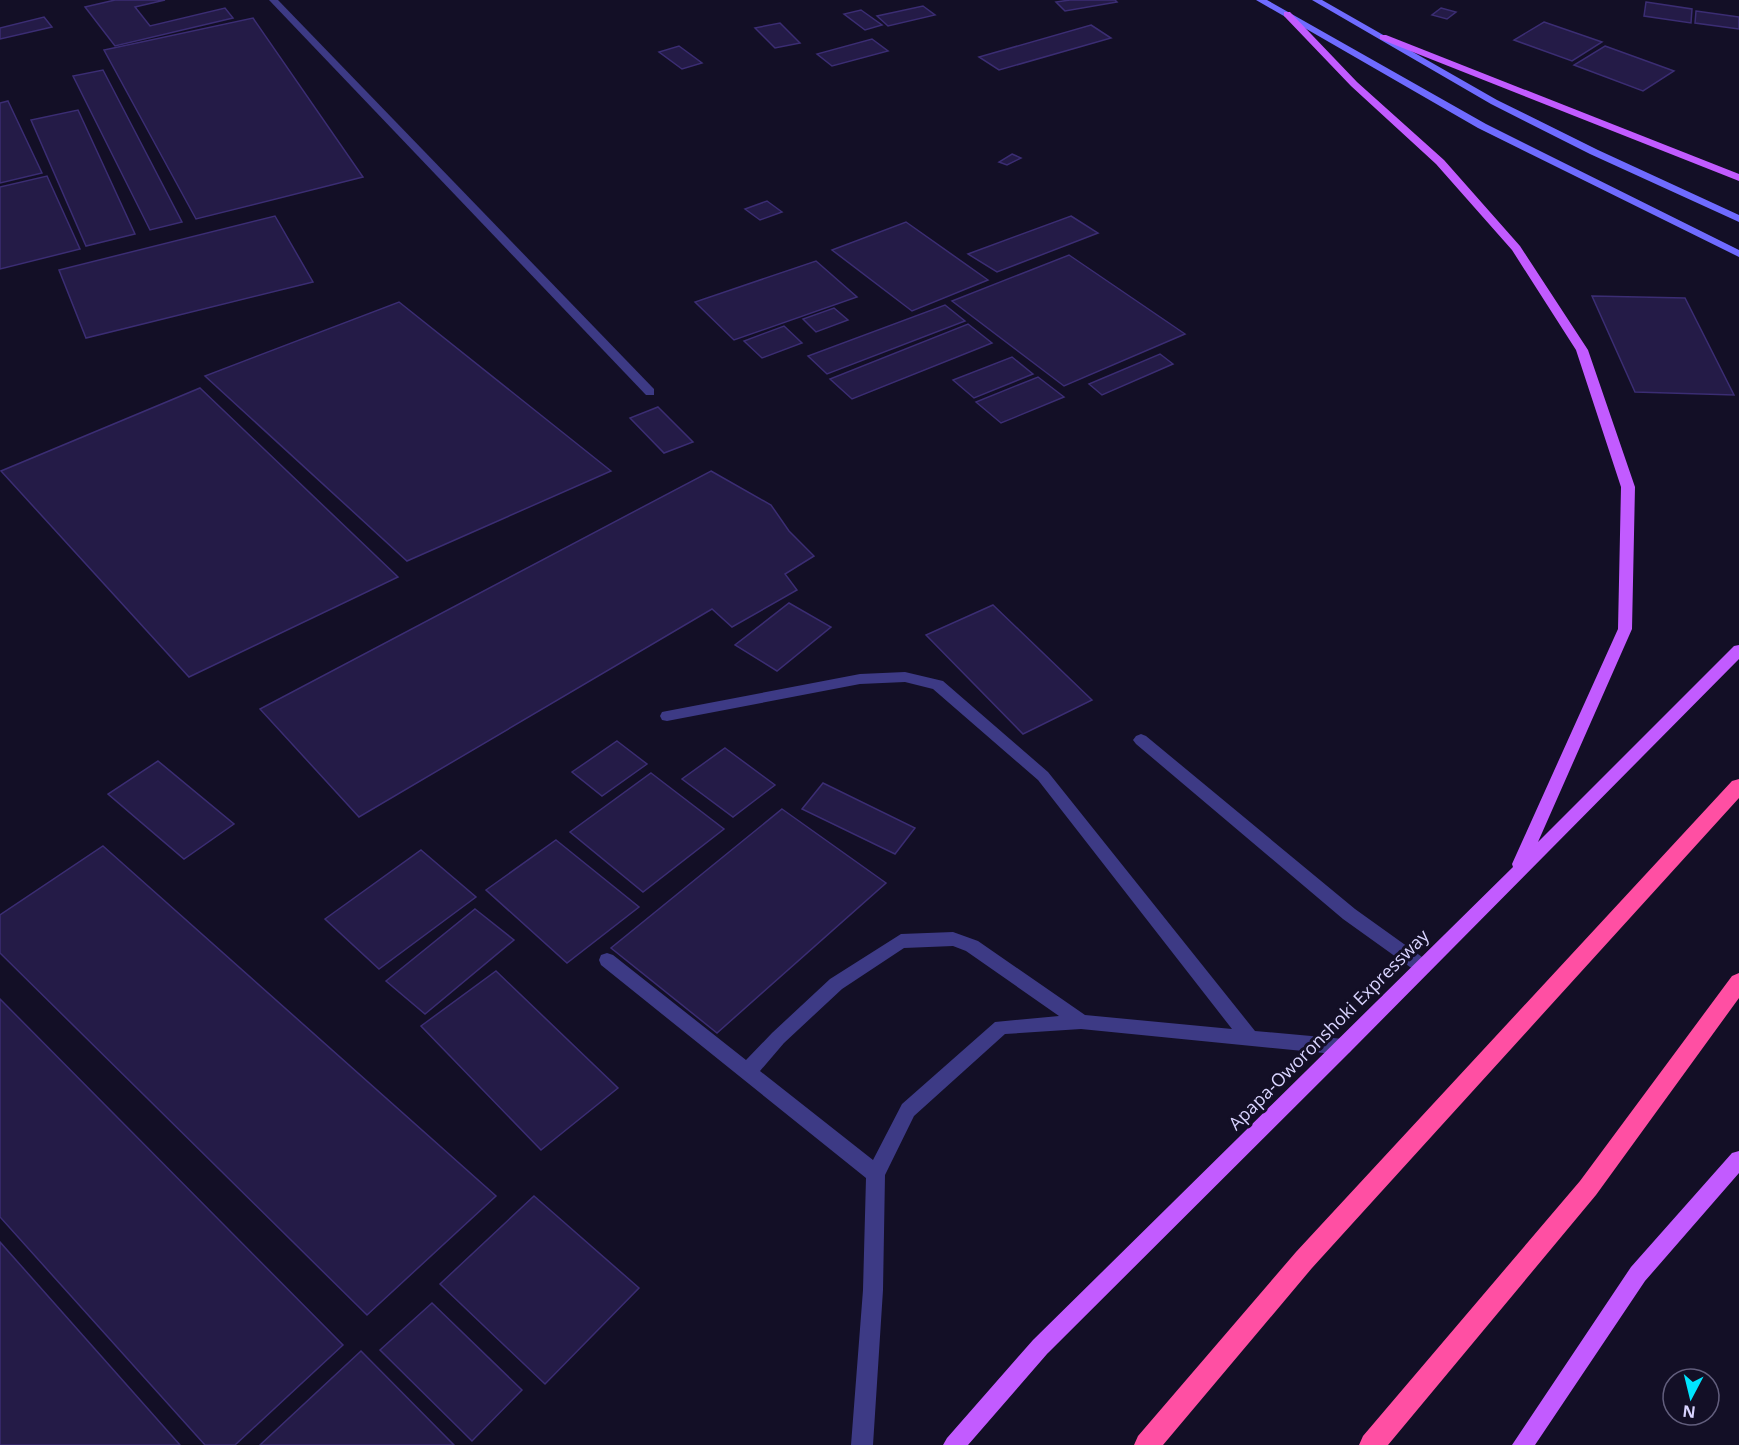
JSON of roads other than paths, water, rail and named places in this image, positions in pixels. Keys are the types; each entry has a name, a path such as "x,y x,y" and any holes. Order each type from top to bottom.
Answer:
{"highway":[{"path":"1147,1445 1312,1251 1739,786"},
{"path":"1372,1445 1588,1188 1739,982"}],"main road":[{"path":"1260,0 1482,126 1739,254"},
{"path":"1316,0 1504,107 1594,152 1739,219"},
{"path":"1287,14 1354,84 1440,162 1516,248 1582,350 1628,488 1625,629 1516,874"},
{"path":"1383,37 1739,178"},
{"name":"Apapa-Oworonshoki Expressway","path":"954,1445 1040,1347 1344,1047 1739,650"},
{"path":"1523,1445 1638,1274 1739,1159"}],"lane":[{"path":"273,0 650,392"},
{"path":"667,716 860,679 905,677 938,685 1043,776 1250,1038"},
{"path":"1141,740 1349,914 1423,967"},
{"path":"747,1072 778,1038 836,984 901,941 953,939 972,945 1081,1022"},
{"path":"607,960 876,1174"},
{"path":"862,1445 873,1290 876,1174 908,1110 1001,1027 1081,1022 1344,1047"}]}
